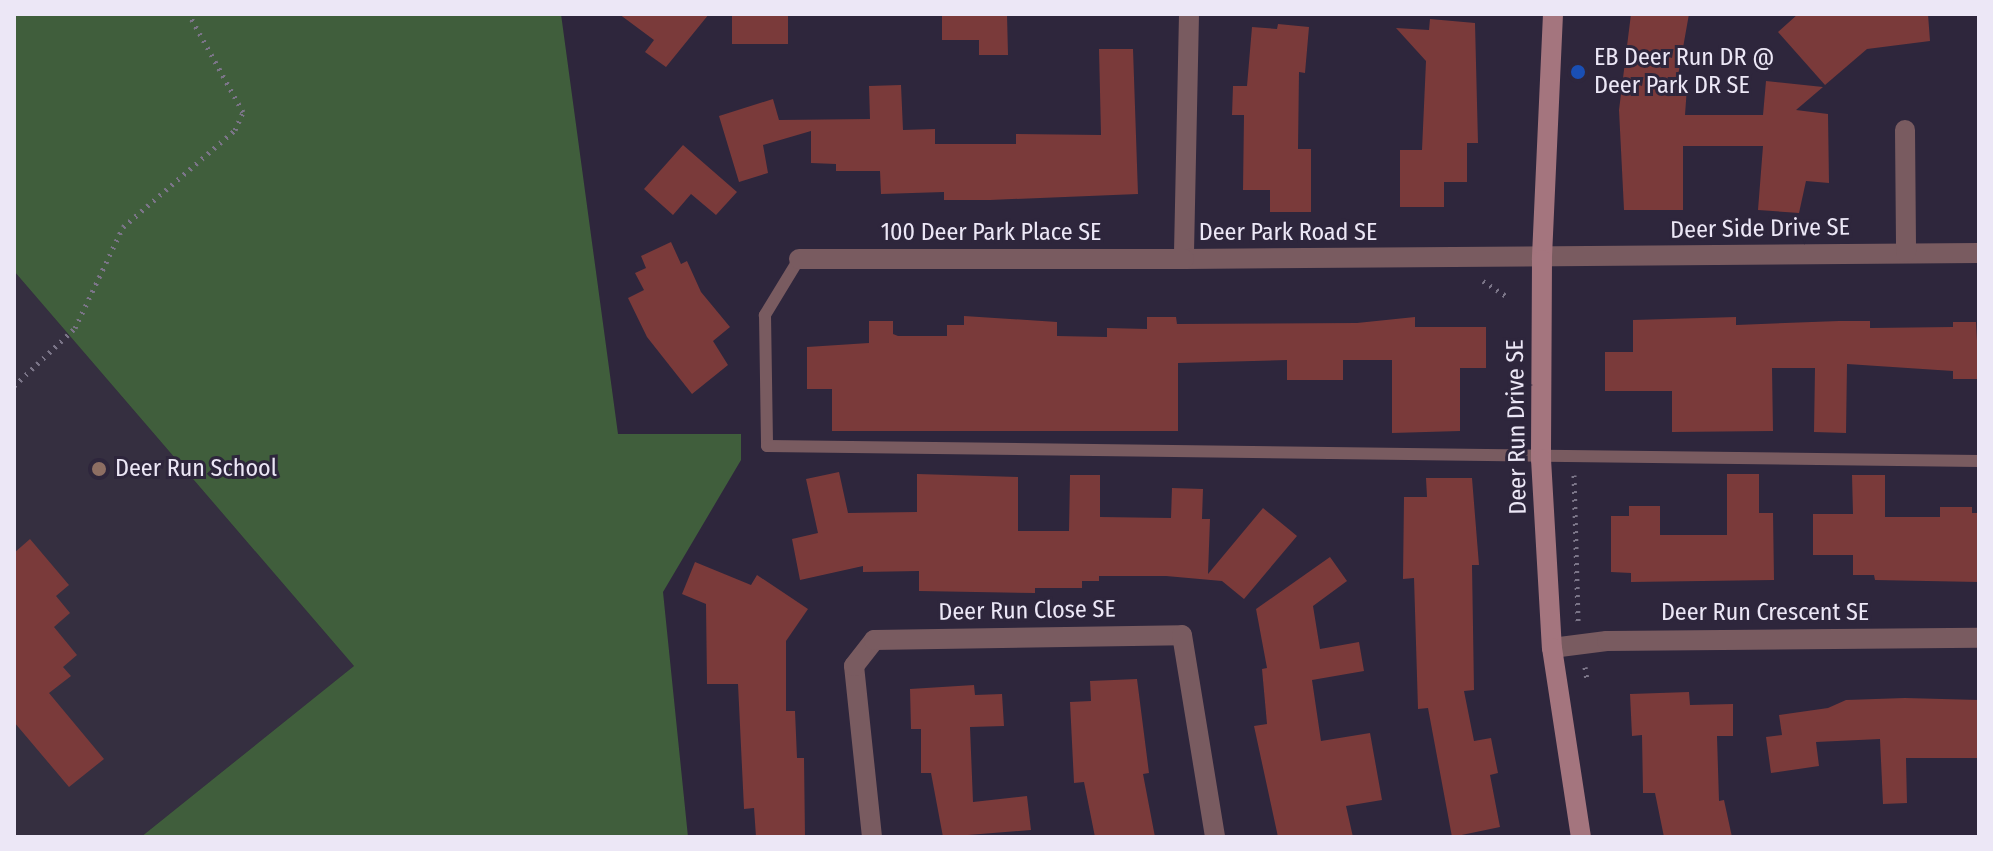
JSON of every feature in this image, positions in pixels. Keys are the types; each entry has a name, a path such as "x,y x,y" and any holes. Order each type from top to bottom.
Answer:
{"street":[{"name":"Deer Park Road SE","path":"1189,14 1184,259 1542,260"},
{"name":"Deer Run Drive SE","path":"1553,14 1542,260 1541,459 1552,648 1581,837"},
{"path":"1905,130 1906,252"},
{"name":"Deer Side Drive SE","path":"1542,260 1979,253"},
{"name":"100 Deer Park Place SE","path":"799,259 1184,259"},
{"name":"Deer Run Close SE","path":"872,837 854,666 874,640 1182,635 1215,837"},
{"name":"Deer Run Crescent SE","path":"1552,648 1607,641 1979,638"}],"lane":[{"path":"799,259 765,315 767,446 1541,459 1979,461"}],"path":[{"path":"14,386 75,328 123,227 235,130 243,112 189,14"},
{"path":"1476,276 1509,298"},
{"path":"1574,470 1579,629"}],"shaded area":[{"name":"Deer Run School","path":"14,271 354,666 141,837 14,837"}],"green space":[{"path":"14,14 561,14 618,434 741,434 741,460 663,592 688,837 141,837 354,666 14,271"}],"building":[{"path":"619,14 709,14 666,67 645,52 654,40"},
{"path":"732,14 788,14 788,44 732,44"},
{"path":"942,14 1007,14 1008,55 979,55 979,40 942,40"},
{"path":"1631,14 1689,14 1676,87 1687,87 1685,115 1763,115 1766,81 1823,87 1796,110 1828,114 1829,183 1806,181 1799,213 1758,210 1763,146 1683,146 1683,210 1624,210 1619,110"},
{"path":"1798,14 1928,14 1930,41 1867,49 1825,85 1778,32"},
{"path":"1430,19 1475,23 1478,143 1467,143 1467,182 1444,182 1444,207 1400,207 1400,150 1422,150 1426,61 1396,28 1429,30"},
{"path":"1278,24 1309,27 1305,73 1299,72 1298,149 1311,149 1311,212 1270,212 1270,190 1243,190 1244,115 1232,115 1233,86 1247,86 1252,27 1277,29"},
{"path":"1099,49 1133,49 1138,194 944,200 944,192 881,194 880,171 836,171 836,164 811,163 811,131 763,145 768,173 739,182 719,116 773,99 779,120 870,119 869,86 901,85 903,130 935,129 935,144 1016,144 1016,134 1101,135"},
{"path":"683,145 737,192 716,215 691,194 673,215 644,189"},
{"path":"671,242 681,264 687,261 701,292 730,327 713,341 728,365 692,394 647,337 628,298 644,290 635,273 646,268 641,256"},
{"path":"964,316 1057,322 1057,336 1107,337 1107,328 1147,329 1147,317 1176,317 1177,324 1357,323 1415,317 1415,327 1486,327 1486,368 1460,368 1460,431 1392,433 1392,360 1343,360 1343,380 1287,380 1287,360 1178,363 1178,431 832,431 832,389 807,389 807,347 869,343 869,321 893,321 893,334 898,336 947,336 947,325 964,325"},
{"path":"1736,317 1736,325 1870,321 1870,328 1953,327 1953,322 1976,322 1979,379 1953,379 1953,371 1847,364 1846,433 1814,432 1815,368 1772,368 1773,431 1672,432 1672,391 1605,391 1605,352 1633,352 1633,320"},
{"path":"839,472 848,513 917,512 917,474 1018,477 1018,531 1069,531 1070,475 1100,475 1100,517 1171,518 1172,488 1203,489 1202,519 1210,519 1208,574 1263,508 1297,536 1244,599 1222,581 1166,576 1099,576 1099,581 1082,581 1082,588 1035,588 1035,593 919,591 919,571 863,572 863,566 800,580 792,539 818,533 806,479"},
{"path":"1727,474 1759,474 1759,513 1773,513 1774,580 1631,582 1631,573 1611,572 1611,516 1629,516 1629,506 1660,506 1660,535 1727,535"},
{"path":"1852,475 1885,475 1885,517 1940,517 1940,507 1972,507 1972,513 1979,513 1979,582 1875,580 1874,575 1853,575 1853,555 1813,555 1813,514 1853,514"},
{"path":"1426,478 1472,478 1479,565 1472,565 1474,690 1464,691 1474,741 1491,738 1498,773 1490,775 1500,827 1452,837 1428,708 1418,709 1414,578 1403,579 1404,497 1427,497"},
{"path":"30,539 69,585 56,596 70,613 54,627 77,655 63,667 71,676 49,693 104,759 69,787 14,722 14,553"},
{"path":"1330,557 1347,581 1313,606 1320,649 1359,642 1364,671 1312,680 1321,741 1370,733 1382,800 1346,806 1353,837 1278,837 1254,726 1267,724 1262,669 1267,668 1256,609"},
{"path":"695,562 751,585 757,575 808,609 786,641 786,711 795,711 797,758 804,758 805,837 756,837 754,808 744,809 738,684 707,684 706,604 682,594"},
{"path":"1137,679 1149,773 1143,774 1155,837 1095,837 1084,782 1074,783 1070,702 1091,701 1090,681"},
{"path":"974,685 975,695 1002,694 1004,726 970,727 973,802 1027,796 1031,830 943,837 931,773 921,773 921,729 911,729 910,689"},
{"path":"1689,692 1690,705 1733,704 1733,736 1717,736 1719,801 1724,800 1732,837 1664,837 1655,793 1643,793 1642,735 1632,736 1630,694"},
{"path":"1846,700 1979,700 1979,758 1906,758 1907,803 1883,804 1880,739 1816,742 1819,766 1771,773 1766,737 1782,735 1779,715 1828,708"}],"place":[{"name":"EB Deer Run DR @ Deer Park DR SE","path":"1578,72"},
{"name":"Deer Run School","path":"99,469"}]}
